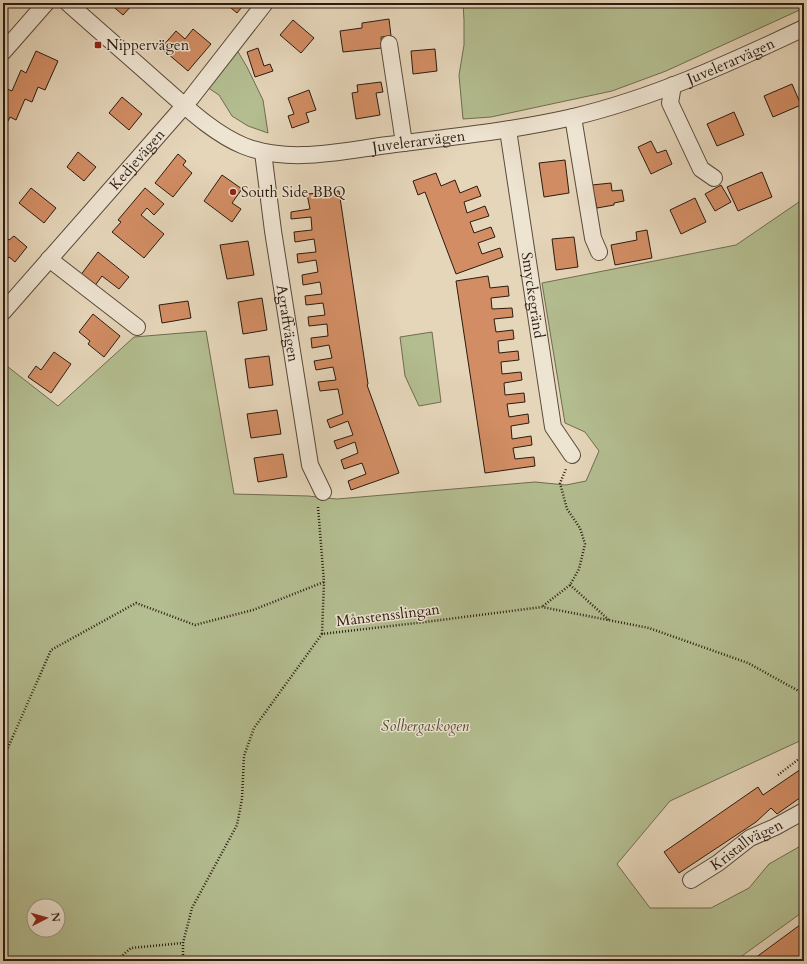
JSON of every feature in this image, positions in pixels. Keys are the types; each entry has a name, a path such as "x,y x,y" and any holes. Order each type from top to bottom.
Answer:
{"street":[{"path":"3,52 46,3"},
{"name":"Juvelerarvägen","path":"68,3 184,105 221,134 243,146 263,152 291,155 324,154 508,130 573,117 636,99 749,54 804,28"},
{"name":"Kedjevägen","path":"3,312 191,98 265,3"},
{"path":"389,44 404,143"},
{"path":"672,85 670,103 701,169 714,178"},
{"path":"573,117 593,238 599,252"},
{"name":"Smyckegränd","path":"508,130 553,427 572,455"},
{"name":"Agraffvägen","path":"263,152 274,239 310,464 323,492"},
{"path":"49,259 137,327"},
{"name":"Kristallvägen","path":"691,880 718,863 750,838 775,827 804,811"}],"path":[{"path":"542,607 570,585 579,569 585,544 580,528 567,509 560,483 572,455"},
{"path":"322,634 324,582 317,508 323,492"},
{"path":"3,759 51,650 77,635 136,603 195,625 253,610 324,582"},
{"path":"570,585 610,620"},
{"name":"Månstensslingan","path":"183,961 183,943 192,908 237,825 242,799 244,756 254,728 322,634 542,607 649,628 748,663 804,694"},
{"path":"778,775 804,755"},
{"path":"116,961 131,948 183,943"}],"green space":[{"path":"463,3 804,3 804,8 666,71 612,91 491,117 463,119 459,75 464,45"},
{"path":"237,50 263,100 268,133 248,126 232,116 219,95 207,87"},
{"name":"Solbergaskogen","path":"804,185 804,739 670,801 617,864 650,908 711,908 749,888 769,864 804,844 804,911 735,961 3,961 3,363 58,406 134,337 206,331 234,494 308,496 337,499 535,482 566,485 586,481 599,451 585,432 565,423 542,283 736,245 799,202"},
{"path":"432,332 441,402 419,406 405,376 400,337"}],"building":[{"path":"109,3 134,3 123,15"},
{"path":"225,3 245,3 237,13"},
{"path":"389,19 391,36 381,37 382,48 343,52 340,31 362,28 362,23"},
{"path":"293,20 314,38 301,53 280,35"},
{"path":"193,29 211,44 188,71 161,48 176,31 185,39"},
{"path":"258,48 264,66 270,64 273,71 255,77 247,52"},
{"path":"435,49 437,71 413,74 411,51"},
{"path":"36,51 58,61 45,90 38,87 32,102 25,99 16,120 10,117 3,131 3,91 5,88 12,91 21,70 26,73"},
{"path":"381,82 383,92 376,93 380,115 356,119 352,93 358,92 357,85"},
{"path":"792,84 801,105 773,117 764,96"},
{"path":"309,90 316,110 306,113 309,122 292,128 288,116 294,114 288,98"},
{"path":"122,97 142,114 129,130 109,113"},
{"path":"734,112 744,135 717,146 707,124"},
{"path":"651,141 657,153 666,150 672,164 651,174 638,147"},
{"path":"78,152 96,167 84,181 67,167"},
{"path":"178,154 186,161 183,165 192,173 173,197 155,183"},
{"path":"565,160 569,193 544,197 539,163"},
{"path":"762,172 772,197 738,211 727,187"},
{"path":"436,173 441,186 455,180 460,193 477,186 481,196 464,202 467,213 485,206 489,216 470,222 474,233 491,227 495,237 478,243 482,254 500,248 503,257 456,274 425,192 418,195 413,181"},
{"path":"222,175 242,189 232,203 241,209 232,222 204,201"},
{"path":"611,183 612,191 622,190 624,201 614,203 614,205 597,208 592,185"},
{"path":"721,185 731,202 715,211 705,194"},
{"path":"31,188 56,208 44,223 19,203"},
{"path":"145,188 164,204 154,215 147,208 141,215 164,234 144,258 112,232 121,222 118,220"},
{"path":"339,191 367,385 399,473 351,490 348,481 366,474 362,463 344,469 341,460 358,453 355,442 337,449 334,441 353,435 348,421 330,428 327,420 343,414 338,389 320,391 318,382 336,380 333,367 316,370 314,361 332,358 329,345 312,348 311,338 328,336 327,324 309,326 308,317 325,315 323,303 306,305 305,296 322,294 320,282 303,285 302,275 318,272 316,260 298,263 297,254 316,252 314,239 295,242 294,232 312,230 311,217 291,219 291,212 310,209 307,194"},
{"path":"695,198 706,222 681,234 670,210"},
{"path":"647,230 652,258 615,265 611,245 637,240 636,232"},
{"path":"3,235 9,240 14,236 27,247 15,262 9,257 3,264"},
{"path":"574,237 578,267 556,270 552,239"},
{"path":"248,241 254,275 227,279 220,245"},
{"path":"98,252 129,277 119,289 102,276 94,287 80,276"},
{"path":"488,276 490,288 508,286 509,296 491,298 492,309 512,308 513,317 494,319 496,332 513,330 514,339 498,341 499,353 518,351 519,360 501,362 502,374 521,372 522,380 504,383 505,395 524,393 525,402 507,404 509,417 528,414 529,423 511,426 512,439 531,436 532,445 513,448 515,459 534,457 535,466 485,473 456,281"},
{"path":"262,298 267,330 243,334 238,302"},
{"path":"188,301 191,318 162,323 159,305"},
{"path":"93,314 120,336 104,357 88,344 90,341 79,332"},
{"path":"54,352 71,364 51,393 28,377 36,366 41,370"},
{"path":"269,356 273,385 249,388 245,359"},
{"path":"277,410 281,434 251,438 247,414"},
{"path":"283,454 287,477 258,482 254,458"},
{"path":"804,767 804,795 777,814 771,808 756,822 679,873 664,852 758,787 763,795"},
{"path":"804,922 804,952 792,961 751,961"}],"place":[{"name":"Nippervägen","path":"98,45"},
{"name":"South Side BBQ","path":"233,192"}]}
